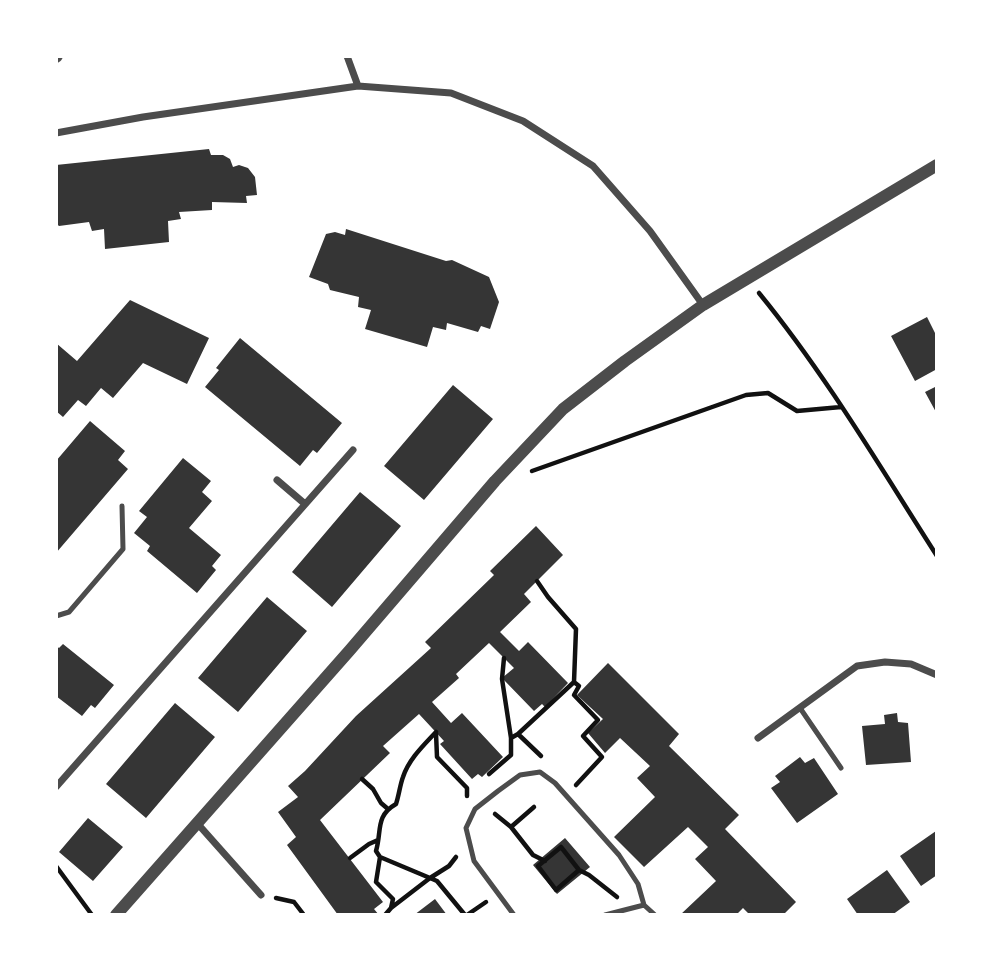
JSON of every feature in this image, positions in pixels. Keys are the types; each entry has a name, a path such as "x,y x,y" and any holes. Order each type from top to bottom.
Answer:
{"street":[{"path":"347,56 358,86"},
{"path":"56,133 143,117 358,86 451,93 523,121 593,166 650,231 704,305"},
{"path":"117,915 495,481 563,409 704,305 937,165"},
{"path":"56,787 353,450"},
{"path":"277,480 305,503"},
{"path":"758,738 857,666 885,662 911,664 937,675"},
{"path":"197,823 261,895"}],"lane":[{"path":"56,616 69,611 123,549 122,506"},
{"path":"800,708 841,768"},
{"path":"514,915 474,861 466,828 475,809 482,803 520,775 540,772 555,783 619,855 638,884 644,905 655,915"},
{"path":"605,915 644,905"}],"path":[{"path":"747,279 778,317 841,407 937,556"},
{"path":"529,472 746,395 768,393 797,411 841,407"},
{"path":"511,738 519,734 574,682 576,629 537,581"},
{"path":"485,778 511,755 502,680 504,658"},
{"path":"574,682 579,687 574,695 598,720 583,736 602,757 574,787"},
{"path":"465,915 437,881 380,857 376,851 383,815 396,804 408,765 436,732 437,757 467,788 464,810 470,820"},
{"path":"519,734 546,760"},
{"path":"362,779 388,809"},
{"path":"467,793 476,786"},
{"path":"482,803 511,827 533,855 545,861"},
{"path":"511,827 534,807"},
{"path":"350,858 379,840"},
{"path":"385,915 449,866 460,850 470,846"},
{"path":"579,870 555,890 538,866 561,847 579,870 613,893 626,909"},
{"path":"380,857 376,882 393,899 391,908"},
{"path":"56,866 92,915"},
{"path":"261,895 294,902 304,915"}],"building":[{"path":"209,149 211,155 223,155 230,159 233,167 239,165 248,168 255,177 257,195 246,196 247,203 212,202 212,210 179,212 181,219 168,221 169,242 105,249 104,229 92,231 89,222 59,226 56,223 56,165"},
{"path":"346,229 446,261 452,260 489,277 499,302 490,329 481,326 478,332 447,323 446,330 433,327 427,347 365,329 371,310 358,307 359,297 330,290 328,284 309,277 326,234 335,232 345,235"},
{"path":"130,300 209,338 187,384 143,363 113,398 101,388 86,406 78,400 63,417 56,411 56,343 77,361"},
{"path":"927,317 937,337 937,369 915,381 891,336"},
{"path":"240,338 342,423 317,453 313,450 300,466 205,387"},
{"path":"453,385 493,419 424,500 384,466"},
{"path":"937,386 937,414 925,392"},
{"path":"90,421 125,451 118,460 128,469 56,553 56,461"},
{"path":"183,458 211,481 202,492 212,501 189,528 221,555 212,566 216,570 197,593 147,551 150,546 134,533 147,517 139,511"},
{"path":"360,492 401,526 332,607 292,572"},
{"path":"536,526 563,555 524,594 531,602 500,632 519,651 528,642 568,683 545,707 542,704 534,711 502,678 514,668 489,643 456,674 459,678 432,702 451,723 462,713 503,757 482,777 478,774 472,779 440,744 444,741 419,714 383,746 390,753 320,820 383,902 374,909 379,915 338,915 287,845 296,837 278,812 298,797 288,786 356,716 431,648 425,642 494,575 490,571"},
{"path":"267,597 307,631 238,712 198,678"},
{"path":"63,644 114,685 95,708 91,705 82,716 56,696 56,646 59,648"},
{"path":"608,663 679,734 669,746 739,815 725,829 796,902 783,915 750,915 743,908 736,915 680,915 716,881 695,859 708,847 688,827 644,867 614,837 655,797 637,778 650,766 620,738 605,753 588,733 603,719 577,695"},
{"path":"175,703 215,737 146,818 106,784"},
{"path":"897,713 898,722 908,723 911,762 866,765 862,726 885,724 884,715"},
{"path":"800,757 805,763 814,758 838,794 797,823 771,788 780,782 775,776"},
{"path":"88,818 123,847 93,881 59,852"},
{"path":"936,831 937,875 921,886 900,856"},
{"path":"565,838 590,867 557,894 533,865"},
{"path":"887,870 910,902 892,915 858,915 847,899"},
{"path":"435,899 447,915 414,915"}]}
